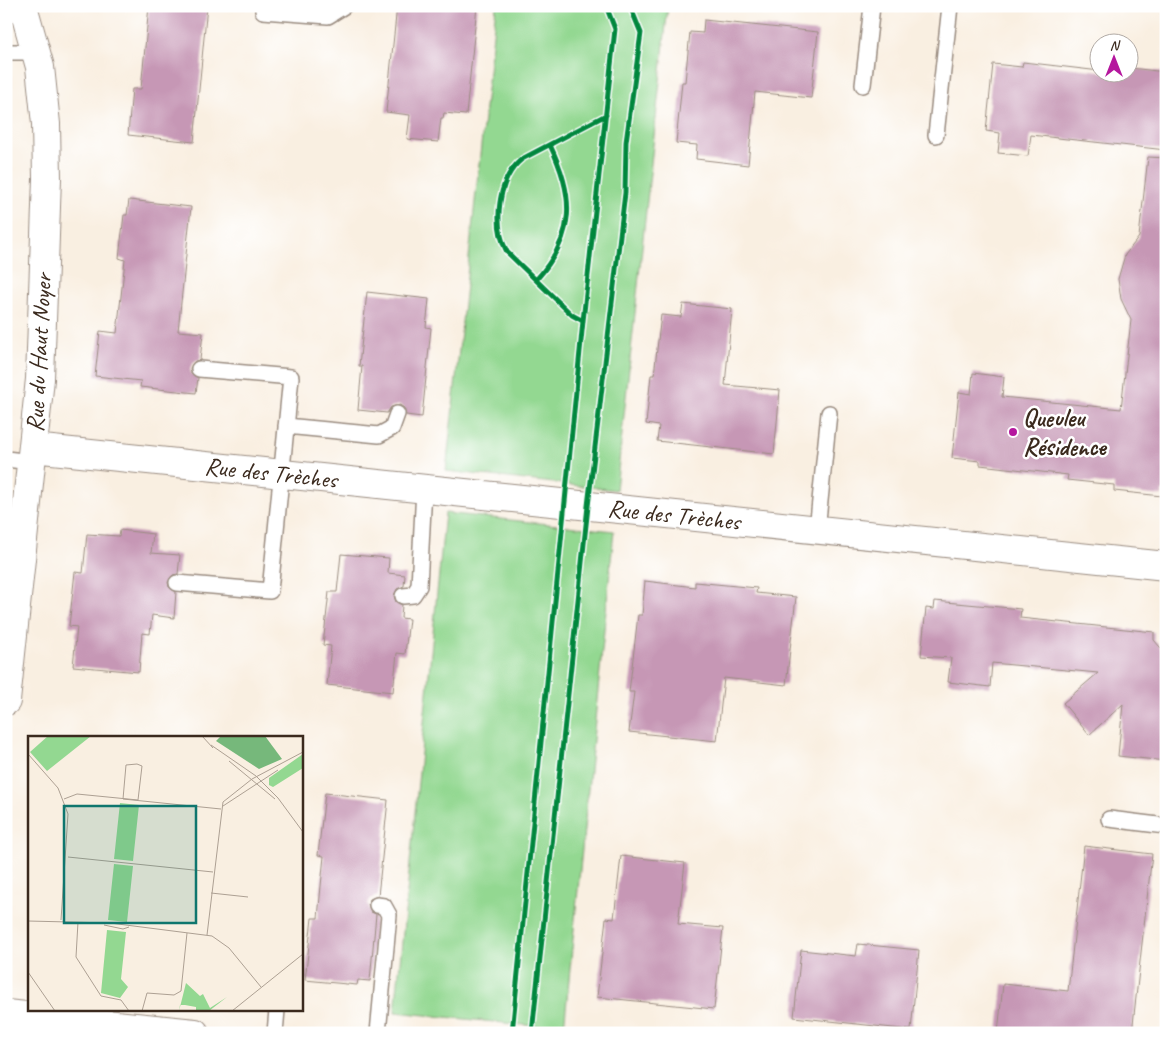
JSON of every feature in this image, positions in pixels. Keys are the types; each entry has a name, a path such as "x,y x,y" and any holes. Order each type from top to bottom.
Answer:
{"street":[{"name":"Rue du Haut Noyer","path":"6,701 24,456 40,380 47,178 46,124 36,52 23,6"},
{"name":"Rue des Trèches","path":"24,456 281,474 1166,566"},
{"path":"6,1014 125,1023 195,1033"}],"lane":[{"path":"263,11 328,16 344,6"},
{"path":"863,85 872,6"},
{"path":"936,135 950,6"},
{"path":"6,52 36,52"},
{"path":"177,583 270,591 291,377 199,369"},
{"path":"817,530 828,413"},
{"path":"286,426 379,435 392,428 397,414"},
{"path":"403,596 413,595 419,586 424,489"},
{"path":"1108,819 1166,826"},
{"path":"377,905 384,906 389,916 378,1033"},
{"path":"275,1033 277,1012"}],"green space":[{"path":"496,6 668,6 616,490 446,471"},
{"path":"445,513 614,531 564,1029 395,1012"}],"building":[{"path":"149,6 207,6 194,142 128,135 132,89 141,89"},
{"path":"397,6 477,6 466,115 444,113 443,118 441,118 438,142 407,139 410,115 386,112"},
{"path":"704,20 818,32 811,98 755,92 748,165 696,159 697,145 676,143 682,82 685,82 690,32 703,33"},
{"path":"1023,62 1090,70 1090,82 1140,82 1140,69 1166,72 1166,150 1031,135 1028,156 998,153 1000,133 986,131 993,64 1022,67"},
{"path":"1148,157 1166,158 1166,491 1162,491 1162,496 1114,491 1114,485 1067,480 1068,475 980,465 980,461 952,458 959,392 971,394 973,373 1004,377 1002,397 1121,409 1131,320 1121,299 1118,279 1125,255 1139,237"},
{"path":"129,200 191,207 178,331 203,333 200,360 195,361 190,368 191,373 198,378 196,393 140,387 141,381 95,376 100,331 117,333 125,260 119,258 124,215 127,215"},
{"path":"367,292 429,299 426,327 431,328 422,417 406,415 404,408 400,405 391,407 387,413 358,410 362,366 359,366"},
{"path":"683,304 732,309 725,385 780,390 774,454 657,441 659,426 646,424 651,375 654,375 661,315 681,317"},
{"path":"120,530 153,534 151,553 180,555 178,574 173,575 168,582 169,587 176,592 174,618 152,615 150,634 142,633 139,672 73,666 77,627 69,626 75,572 83,573 87,534 119,536"},
{"path":"341,554 389,558 388,573 405,575 404,586 397,589 394,596 396,602 402,605 401,618 409,619 405,654 397,653 393,692 327,685 331,646 323,645 329,592 337,592"},
{"path":"645,581 695,587 695,582 757,588 756,593 796,597 786,685 724,678 717,741 629,732 634,692 629,692 638,615 642,615"},
{"path":"935,601 1021,609 1020,618 1154,632 1154,640 1166,654 1166,761 1118,756 1123,704 1089,735 1063,703 1098,673 992,663 990,687 948,682 951,658 921,656 926,608 934,609"},
{"path":"325,793 388,800 378,896 370,899 368,904 371,912 376,914 370,981 358,980 357,985 305,980 312,918 318,918 324,856 318,855"},
{"path":"1084,846 1152,854 1132,1033 998,1033 1003,984 1068,991"},
{"path":"621,856 685,863 678,924 723,928 714,1009 597,997 606,918 614,919"},
{"path":"858,944 919,950 911,1030 794,1017 801,950 856,956"}],"cycle path":[{"path":"512,1033 583,321 615,29 606,6"},
{"path":"532,1033 588,506 625,193 626,142 641,33 630,6"},
{"path":"583,321 572,315 507,252 500,229 500,203 507,178 522,159 606,115"},
{"path":"536,280 559,247 565,231 567,215 564,182 550,145"}],"place":[{"name":"Queuleu Résidence","path":"1013,432"}]}
